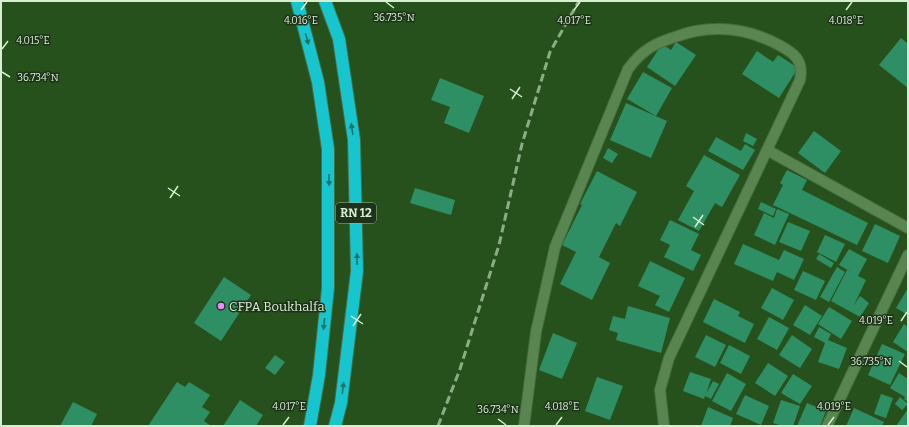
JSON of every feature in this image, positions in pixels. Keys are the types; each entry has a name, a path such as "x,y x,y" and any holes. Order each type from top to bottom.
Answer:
{"highway":[{"name":"RN 12","path":"297,1 318,82 328,149 328,288 319,375 310,426"},
{"name":"RN 12","path":"325,1 339,39 354,140 357,271 341,403 335,426"}],"street":[{"path":"524,426 536,332 555,247 628,68 647,48 659,42 695,31 719,28 742,31 765,38 790,51 798,59 801,75 800,80 669,358 660,390 664,426"},
{"path":"767,150 908,228"},
{"path":"827,426 908,255"}],"building":[{"path":"901,38 908,44 908,88 879,65"},
{"path":"676,42 696,55 675,86 647,67 662,44 671,50"},
{"path":"757,51 773,62 778,55 798,68 779,98 742,74"},
{"path":"643,72 672,88 656,116 627,99"},
{"path":"440,78 484,96 469,133 444,123 450,107 431,100"},
{"path":"626,103 667,121 651,158 610,140"},
{"path":"814,131 841,151 825,173 798,153"},
{"path":"746,133 757,139 753,146 743,141"},
{"path":"716,137 741,151 745,144 755,150 743,170 708,151"},
{"path":"608,148 618,154 612,163 603,158"},
{"path":"704,155 740,175 722,207 715,203 699,231 678,220 694,191 686,186"},
{"path":"787,170 807,180 802,190 868,223 857,245 773,205 783,185 780,183"},
{"path":"597,171 637,192 620,226 616,223 599,257 610,263 592,300 560,284 576,252 562,245 582,205 580,204"},
{"path":"415,188 455,200 451,215 410,203"},
{"path":"761,202 776,209 773,216 758,209"},
{"path":"777,209 789,214 775,245 754,235 764,213 774,218"},
{"path":"670,220 699,234 691,250 701,255 693,271 664,257 670,245 660,240"},
{"path":"788,222 810,231 801,251 779,242"},
{"path":"875,224 900,236 888,263 862,251"},
{"path":"825,235 845,244 836,262 817,252"},
{"path":"743,244 779,260 784,250 804,259 794,280 777,272 773,281 734,264"},
{"path":"849,249 867,259 858,276 866,280 854,305 860,296 869,303 860,317 831,301 847,270 851,272 839,265"},
{"path":"819,254 834,263 831,268 816,259"},
{"path":"650,261 685,278 669,312 655,305 660,296 638,286"},
{"path":"837,267 845,272 829,302 820,297"},
{"path":"803,271 825,281 816,300 794,290"},
{"path":"224,277 251,295 221,341 194,323"},
{"path":"772,288 794,300 783,320 761,308"},
{"path":"908,288 908,315 896,308"},
{"path":"714,299 740,312 738,316 754,324 745,343 703,322"},
{"path":"805,305 822,316 810,335 793,325"},
{"path":"628,306 670,318 661,353 616,340 618,333 609,330 613,316 625,319"},
{"path":"829,307 852,321 841,339 818,324"},
{"path":"769,317 789,328 777,350 757,339"},
{"path":"904,324 908,327 908,352 893,342"},
{"path":"819,327 831,334 828,340 847,348 839,369 818,362 825,343 814,337"},
{"path":"553,333 577,343 562,379 539,370"},
{"path":"706,335 726,345 715,367 695,357"},
{"path":"792,335 812,349 800,368 779,355"},
{"path":"882,344 905,354 890,385 868,375"},
{"path":"729,345 750,356 741,374 720,363"},
{"path":"275,355 285,362 275,375 265,368"},
{"path":"768,363 788,376 775,396 755,383"},
{"path":"690,372 711,379 706,394 713,381 719,384 711,399 705,396 704,399 683,391"},
{"path":"727,373 746,384 731,411 712,401"},
{"path":"899,373 908,379 908,402 904,399 905,397 890,388"},
{"path":"793,374 812,386 800,404 781,393"},
{"path":"597,377 623,386 610,420 585,411"},
{"path":"177,382 185,387 189,382 210,395 202,407 210,412 204,421 211,426 148,426"},
{"path":"881,394 893,398 886,418 874,414"},
{"path":"745,395 769,406 761,425 736,414"},
{"path":"900,397 908,404 902,410 895,404"},
{"path":"240,400 263,415 256,426 223,426"},
{"path":"781,400 800,406 793,426 782,426 773,423"},
{"path":"73,402 97,414 91,426 60,426"},
{"path":"807,403 826,411 820,426 797,426"},
{"path":"708,407 733,418 730,426 701,426"},
{"path":"854,408 884,422 882,426 846,426"},
{"path":"908,409 908,426 896,426"}],"railway":[{"path":"438,426 460,369 499,245 522,144 550,52 579,1"}],"place":[{"name":"CFPA Boukhalfa","path":"221,306"}]}
